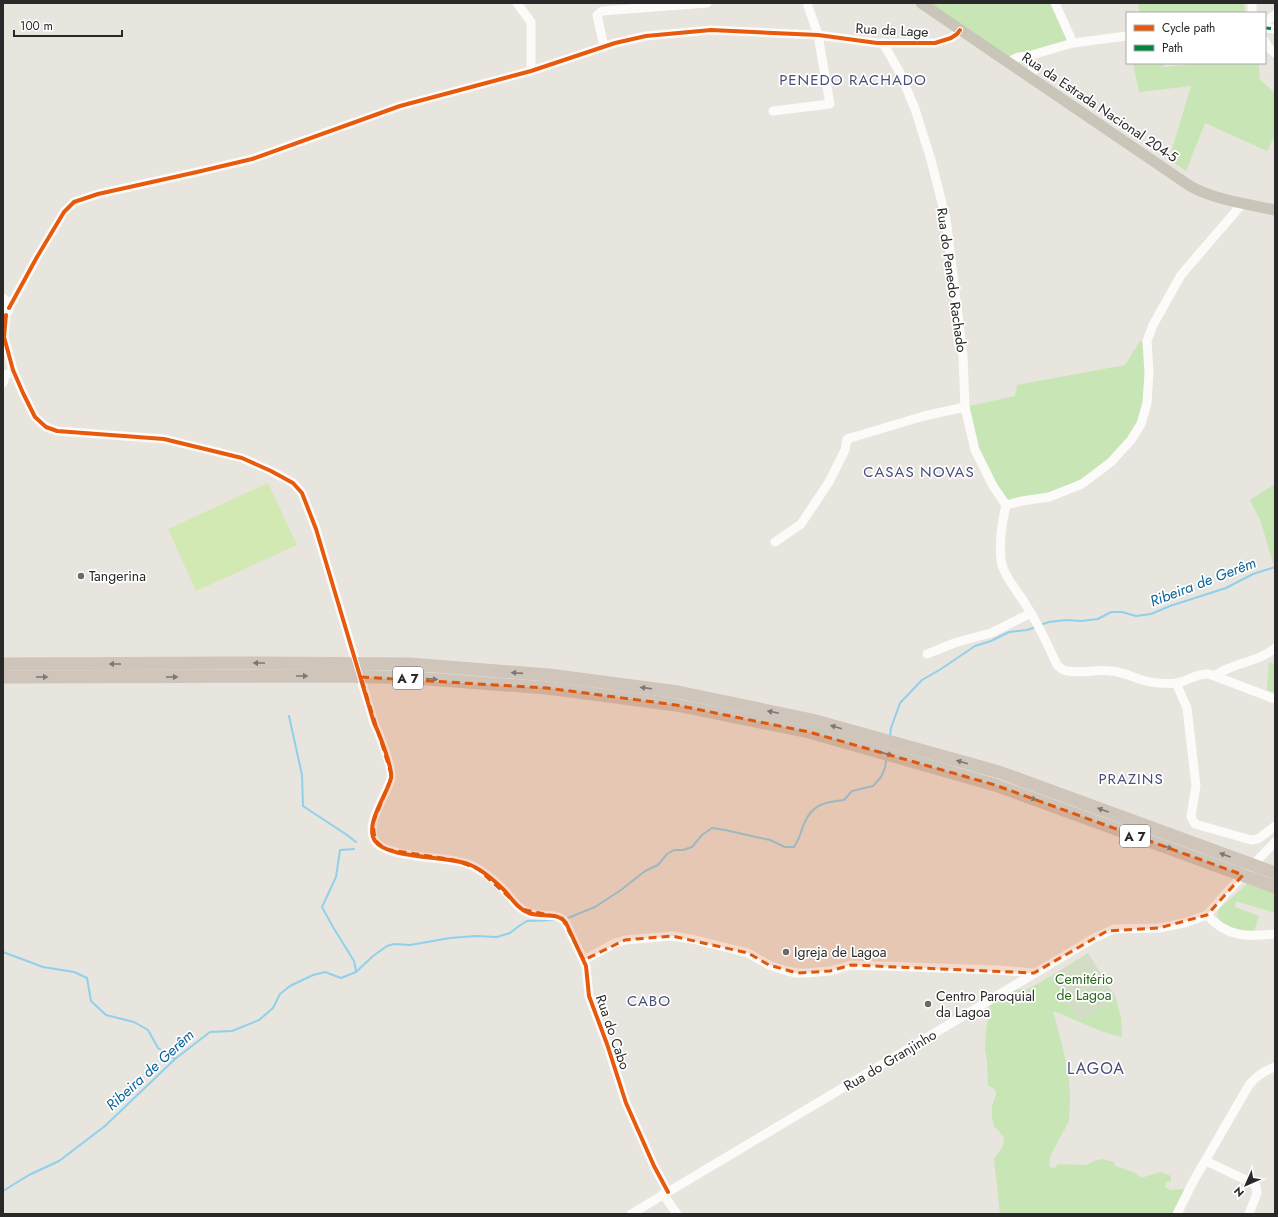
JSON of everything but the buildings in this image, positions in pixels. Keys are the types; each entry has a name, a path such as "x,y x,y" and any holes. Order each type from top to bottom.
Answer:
{"highway":[{"name":"A 7","path":"3,664 410,664 549,675 678,692 999,772 1275,873"},
{"name":"A 7","path":"3,678 342,676 414,678 548,688 676,705 810,726 995,785 1275,887"}],"main road":[{"name":"Rua da Estrada Nacional 204-5","path":"921,3 1190,186 1205,193 1275,210"}],"street":[{"path":"517,3 531,22 531,71"},
{"path":"604,46 597,15 602,11 707,3"},
{"path":"773,111 830,104 818,35 807,3"},
{"path":"1054,3 1073,43"},
{"path":"1266,21 1275,15"},
{"name":"Rua da Lage","path":"6,313 64,212 74,202 98,194 252,159 400,106 531,71 604,46 646,36 711,30 818,35 883,43 934,43 951,38 960,30"},
{"path":"1008,62 1018,57 1028,56 1073,43 1126,36"},
{"name":"Rua do Penedo Rachado","path":"883,43 900,74 916,109 931,160 946,219 963,356 965,407 975,450 993,486 1006,505"},
{"path":"1266,43 1275,53"},
{"path":"1028,56 1032,61 1033,70 1031,78"},
{"path":"1244,203 1181,275 1153,325 1147,341 1149,373 1147,403 1141,424 1131,440 1111,462 1082,484 1048,497 1006,505 1003,518 1001,561 1009,578 1031,613 1058,665 1062,669 1067,671 1117,671 1147,682 1176,683 1205,674 1215,675 1275,699"},
{"path":"3,383 5,376 13,370 4,336 7,302 3,296 20,288"},
{"name":"Rua do Cabo","path":"13,370 35,417 46,427 56,431 164,439 242,458 293,483 302,494 316,529 374,724 382,739 392,777 373,823 372,832 374,840 379,846 386,849 454,860 468,864 478,869 498,885 522,909 529,913 557,916 562,918 566,923 584,960 589,996 607,1044 626,1103 666,1193 677,1214"},
{"path":"775,542 801,524 829,482 845,450 847,439 924,416 965,407"},
{"path":"927,654 957,642 991,633 1031,613"},
{"path":"1215,675 1231,667 1254,660 1275,648"},
{"path":"1176,683 1187,708 1196,786 1191,816 1193,822 1195,824 1251,840 1258,839 1275,826"},
{"path":"1273,844 1207,915 1211,920 1234,934 1243,936 1275,934"},
{"name":"Rua do Granjinho","path":"631,1214 1034,973 1107,931 1120,929 1159,928 1184,923 1207,915"},
{"path":"584,960 615,943 625,940 672,936 692,939 748,953 770,965 797,973 830,971 851,965 997,970 1034,973"},
{"path":"1177,1214 1249,1085 1255,1077 1263,1071 1275,1067"},
{"path":"1206,1161 1256,1186 1257,1193 1249,1214"}],"highlighted area":[{"path":"361,677 547,688 676,705 809,732 995,785 1243,875 1207,915 1159,928 1107,931 1034,973 851,965 830,971 797,973 769,965 748,953 672,936 625,940 584,960 562,918 522,909 478,869 454,860 385,849 375,840 373,823 392,777"}],"green space":[{"path":"929,3 1055,3 1073,43 1008,62"},
{"path":"1138,3 1244,3 1245,12 1140,12"},
{"path":"1133,64 1163,64 1164,67 1192,64 1259,64 1260,80 1275,93 1275,135 1267,151 1205,123 1186,171 1169,159 1191,86 1139,92"},
{"path":"1140,341 1147,341 1147,403 1131,440 1082,484 1006,505 980,460 965,407 1015,396 1017,385 1125,365"},
{"path":"268,483 297,545 196,591 168,529"},
{"path":"1275,484 1274,567 1261,522 1250,500"},
{"path":"1269,662 1275,664 1275,693 1267,690"},
{"path":"1248,883 1275,893 1275,913 1236,901 1235,907 1259,916 1254,931 1244,931 1228,926 1219,919 1217,915 1219,909"},
{"name":"Cemitério de Lagoa","path":"1088,953 1116,998 1080,1021 1051,976"},
{"path":"1051,976 1080,1021 1116,998 1121,1018 1122,1037 1104,1032 1053,1011 1067,1068 1070,1104 1069,1120 1053,1150 1050,1167 1055,1168 1058,1164 1087,1165 1102,1159 1114,1162 1115,1166 1134,1172 1141,1178 1160,1172 1171,1176 1171,1181 1166,1182 1165,1187 1171,1190 1185,1189 1173,1214 1000,1214 994,1159 1003,1146 1004,1139 994,1127 992,1109 996,1092 988,1085 985,1050 990,1005 1013,990 1028,989"}],"waterway":[{"name":"Ribeira de Gerêm","path":"1040,625 1049,622 1066,620 1081,621 1098,619 1111,612 1122,612 1136,616 1151,614 1170,606 1226,588 1253,574 1275,567"},
{"name":"Ribeira de Gerêm","path":"890,736 891,728 900,703 922,680 975,646 991,641 1009,632 1027,630 1036,627"},
{"path":"289,716 302,775 303,806 356,842"},
{"name":"Ribeira de Gerêm","path":"568,918 595,907 621,890 645,871 658,865 667,854 674,850 683,850 692,847 702,835 712,828 770,840 785,847 794,847 807,817 815,808 825,803 844,800 852,791 873,786 881,777 885,768 886,760"},
{"path":"354,849 340,850 336,877 322,907 354,961 356,971"},
{"name":"Ribeira de Gerêm","path":"3,1191 29,1175 59,1161 105,1126 175,1059 210,1032 232,1031 259,1020 273,1008 280,994 290,986 313,975 325,972 341,978 356,972 373,956 387,946 394,944 410,945 450,938 476,936 497,937 510,933 527,921 556,920"},
{"path":"3,952 43,967 74,972 87,978 91,1001 106,1015 134,1022 148,1030 158,1048 175,1059"}],"marked path":[{"path":"1266,28 1275,29"}],"cycle path":[{"path":"9,308 64,212 74,202 98,194 252,159 400,106 531,71 615,43 646,36 711,30 818,35 877,43 935,43 951,38 960,30"},
{"path":"6,315 4,337 13,370 35,417 46,427 57,431 164,439 242,458 293,483 302,493 316,529 374,723 390,767 391,778 389,785 377,810 372,826 372,834 375,841 382,847 392,851 458,861 473,866 493,879 518,906 525,911 534,914 558,917 566,923 586,966 589,996 607,1044 626,1103 654,1166 668,1192"}],"place":[{"name":"Tangerina","path":"81,576"},
{"name":"Igreja de Lagoa","path":"786,952"},
{"name":"Centro Paroquial da Lagoa","path":"928,1004"}],"district":[{"name":"PENEDO RACHADO","path":"853,80"},
{"name":"CASAS NOVAS","path":"919,472"},
{"name":"PRAZINS","path":"1131,779"},
{"name":"CABO","path":"649,1001"},
{"name":"LAGOA","path":"1096,1068"}]}
